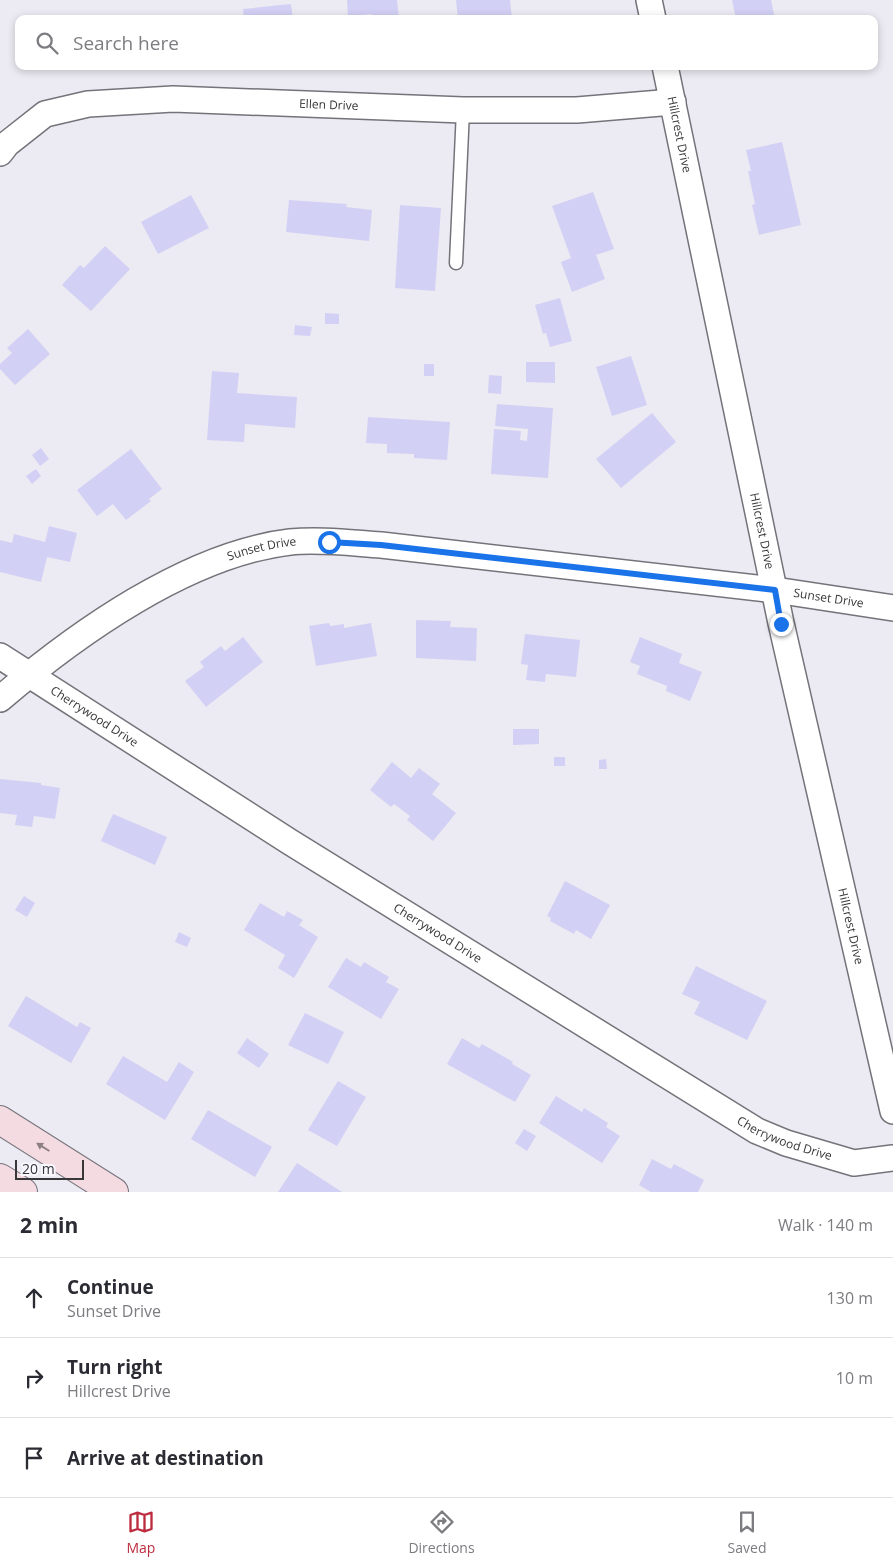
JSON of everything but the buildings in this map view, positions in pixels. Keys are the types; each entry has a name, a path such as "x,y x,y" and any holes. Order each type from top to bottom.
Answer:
{"main road":[{"path":"0,1120 114,1192"},
{"path":"0,1178 23,1192"}],"street":[{"path":"648,0 652,15"},
{"name":"Hillcrest Drive","path":"666,70 775,590 893,1110"},
{"name":"Ellen Drive","path":"0,153 7,144 45,114 88,104 172,98 463,110 577,110 673,102"},
{"name":"Sunset Drive","path":"0,699 30,674 102,622 173,580 215,562 290,542 381,545 775,590 893,608"},
{"name":"Cherrywood Drive","path":"0,656 290,842 757,1131 786,1143 854,1163 893,1158"}],"lane":[{"path":"456,263 463,110"}],"route":[{"path":"329,542 381,545 775,590 781,624"}]}
